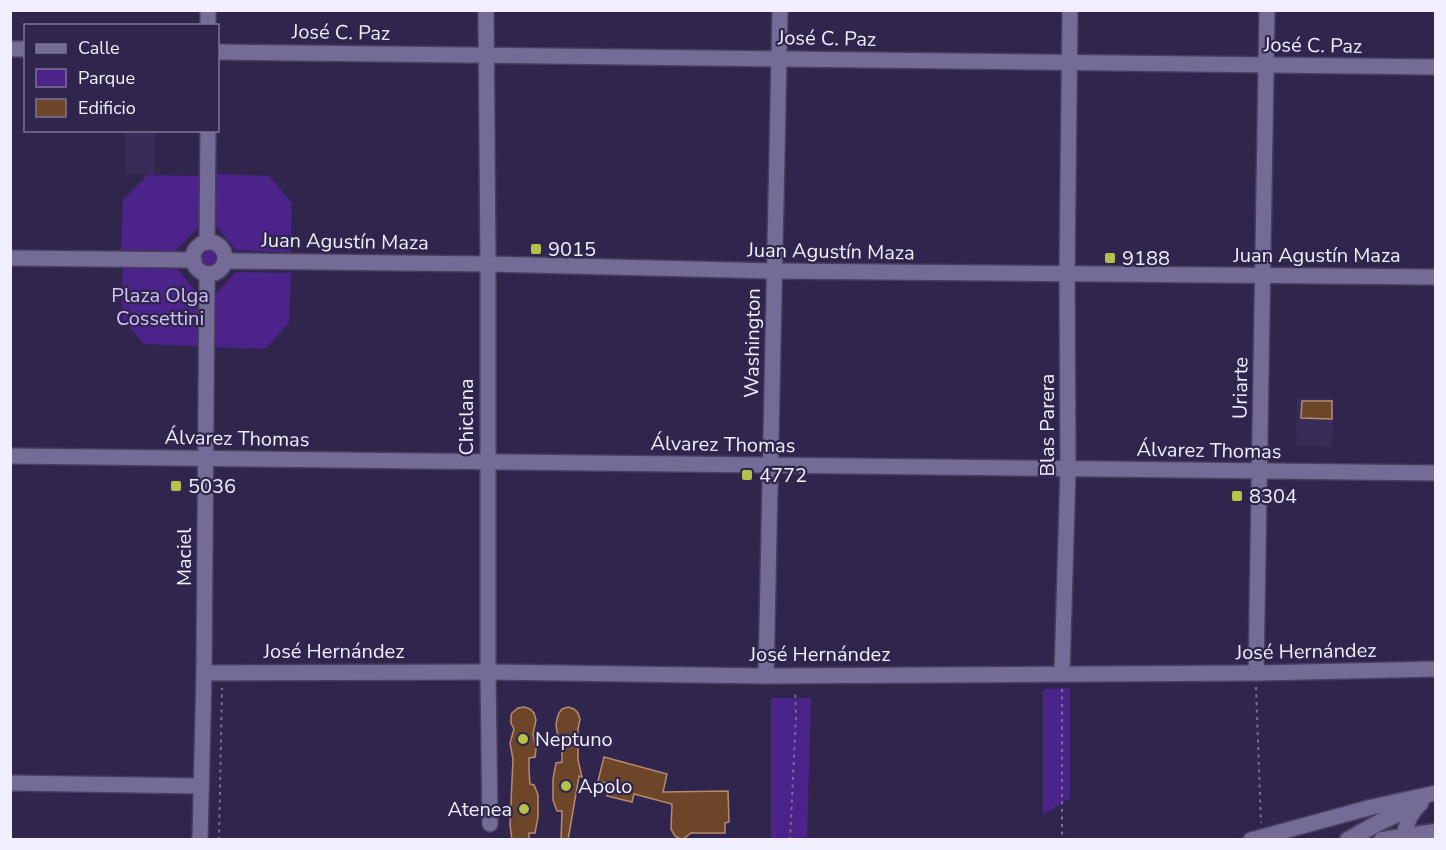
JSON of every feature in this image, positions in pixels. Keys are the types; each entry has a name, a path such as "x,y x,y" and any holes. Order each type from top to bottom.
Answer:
{"main road":[{"path":"1348,840 1419,804"},
{"path":"1382,840 1436,832"}],"street":[{"name":"Chiclana","path":"486,10 490,824"},
{"name":"Washington","path":"766,676 780,10"},
{"name":"Blas Parera","path":"1062,674 1068,469 1067,274 1070,10"},
{"name":"Uriarte","path":"1256,672 1267,10"},
{"name":"José C. Paz","path":"219,52 1436,67"},
{"path":"207,242 208,132"},
{"path":"207,242 218,245 225,255 221,270 217,273 207,274 199,271 195,264 194,254 201,244 207,242"},
{"path":"10,258 194,260"},
{"name":"Juan Agustín Maza","path":"225,261 488,264 774,272 1436,277"},
{"name":"Maciel","path":"200,840 204,673 207,274"},
{"name":"Álvarez Thomas","path":"10,456 1436,473"},
{"name":"José Hernández","path":"204,673 488,672 794,676 1436,669"},
{"path":"10,783 201,786"},
{"path":"1256,838 1372,807 1436,793"},
{"path":"1404,838 1411,814 1419,804 1436,793"}],"path":[{"path":"1256,672 1256,838"},
{"path":"219,840 223,673"},
{"path":"1062,674 1062,840"},
{"path":"791,839 796,715 794,676"}],"shaded area":[{"path":"125,132 155,132 155,174 125,174"},
{"path":"1297,398 1333,398 1332,447 1296,446"}],"green space":[{"name":"Plaza Olga Cossettini","path":"216,174 269,176 292,203 291,253 236,250 214,223"},
{"name":"Plaza Olga Cossettini","path":"147,175 201,176 200,226 175,251 121,250 123,200"},
{"name":"Plaza Olga Cossettini","path":"209,248 216,251 219,258 216,265 209,268 202,265 199,258 202,251"},
{"name":"Plaza Olga Cossettini","path":"123,267 177,269 200,296 198,346 144,344 121,317"},
{"name":"Plaza Olga Cossettini","path":"236,272 291,273 289,323 265,349 211,347 212,298"},
{"path":"1070,688 1070,798 1043,815 1043,689"},
{"path":"771,698 811,698 807,839 771,839"}],"building":[{"path":"1302,401 1332,401 1332,419 1301,418"},
{"path":"524,707 534,713 536,720 533,734 535,757 529,758 529,770 530,784 534,785 538,795 538,817 535,833 529,833 529,840 512,840 510,825 513,759 510,743 514,729 511,716 518,708"},
{"name":"Apolo","path":"568,707 578,713 580,719 578,760 582,777 579,776 568,840 561,840 562,811 557,811 553,800 553,779 556,763 562,762 562,737 558,737 557,719 562,709"},
{"path":"604,757 667,774 663,792 728,791 729,822 725,823 725,833 691,833 682,840 675,836 671,829 672,804 634,794 632,802 607,796 610,784 598,781"}],"place":[{"name":"9015","path":"536,249"},
{"name":"9188","path":"1110,258"},
{"name":"4772","path":"747,475"},
{"name":"5036","path":"176,486"},
{"name":"8304","path":"1237,496"},
{"name":"Neptuno","path":"523,739"},
{"name":"Apolo","path":"566,786"},
{"name":"Atenea","path":"524,809"}]}
